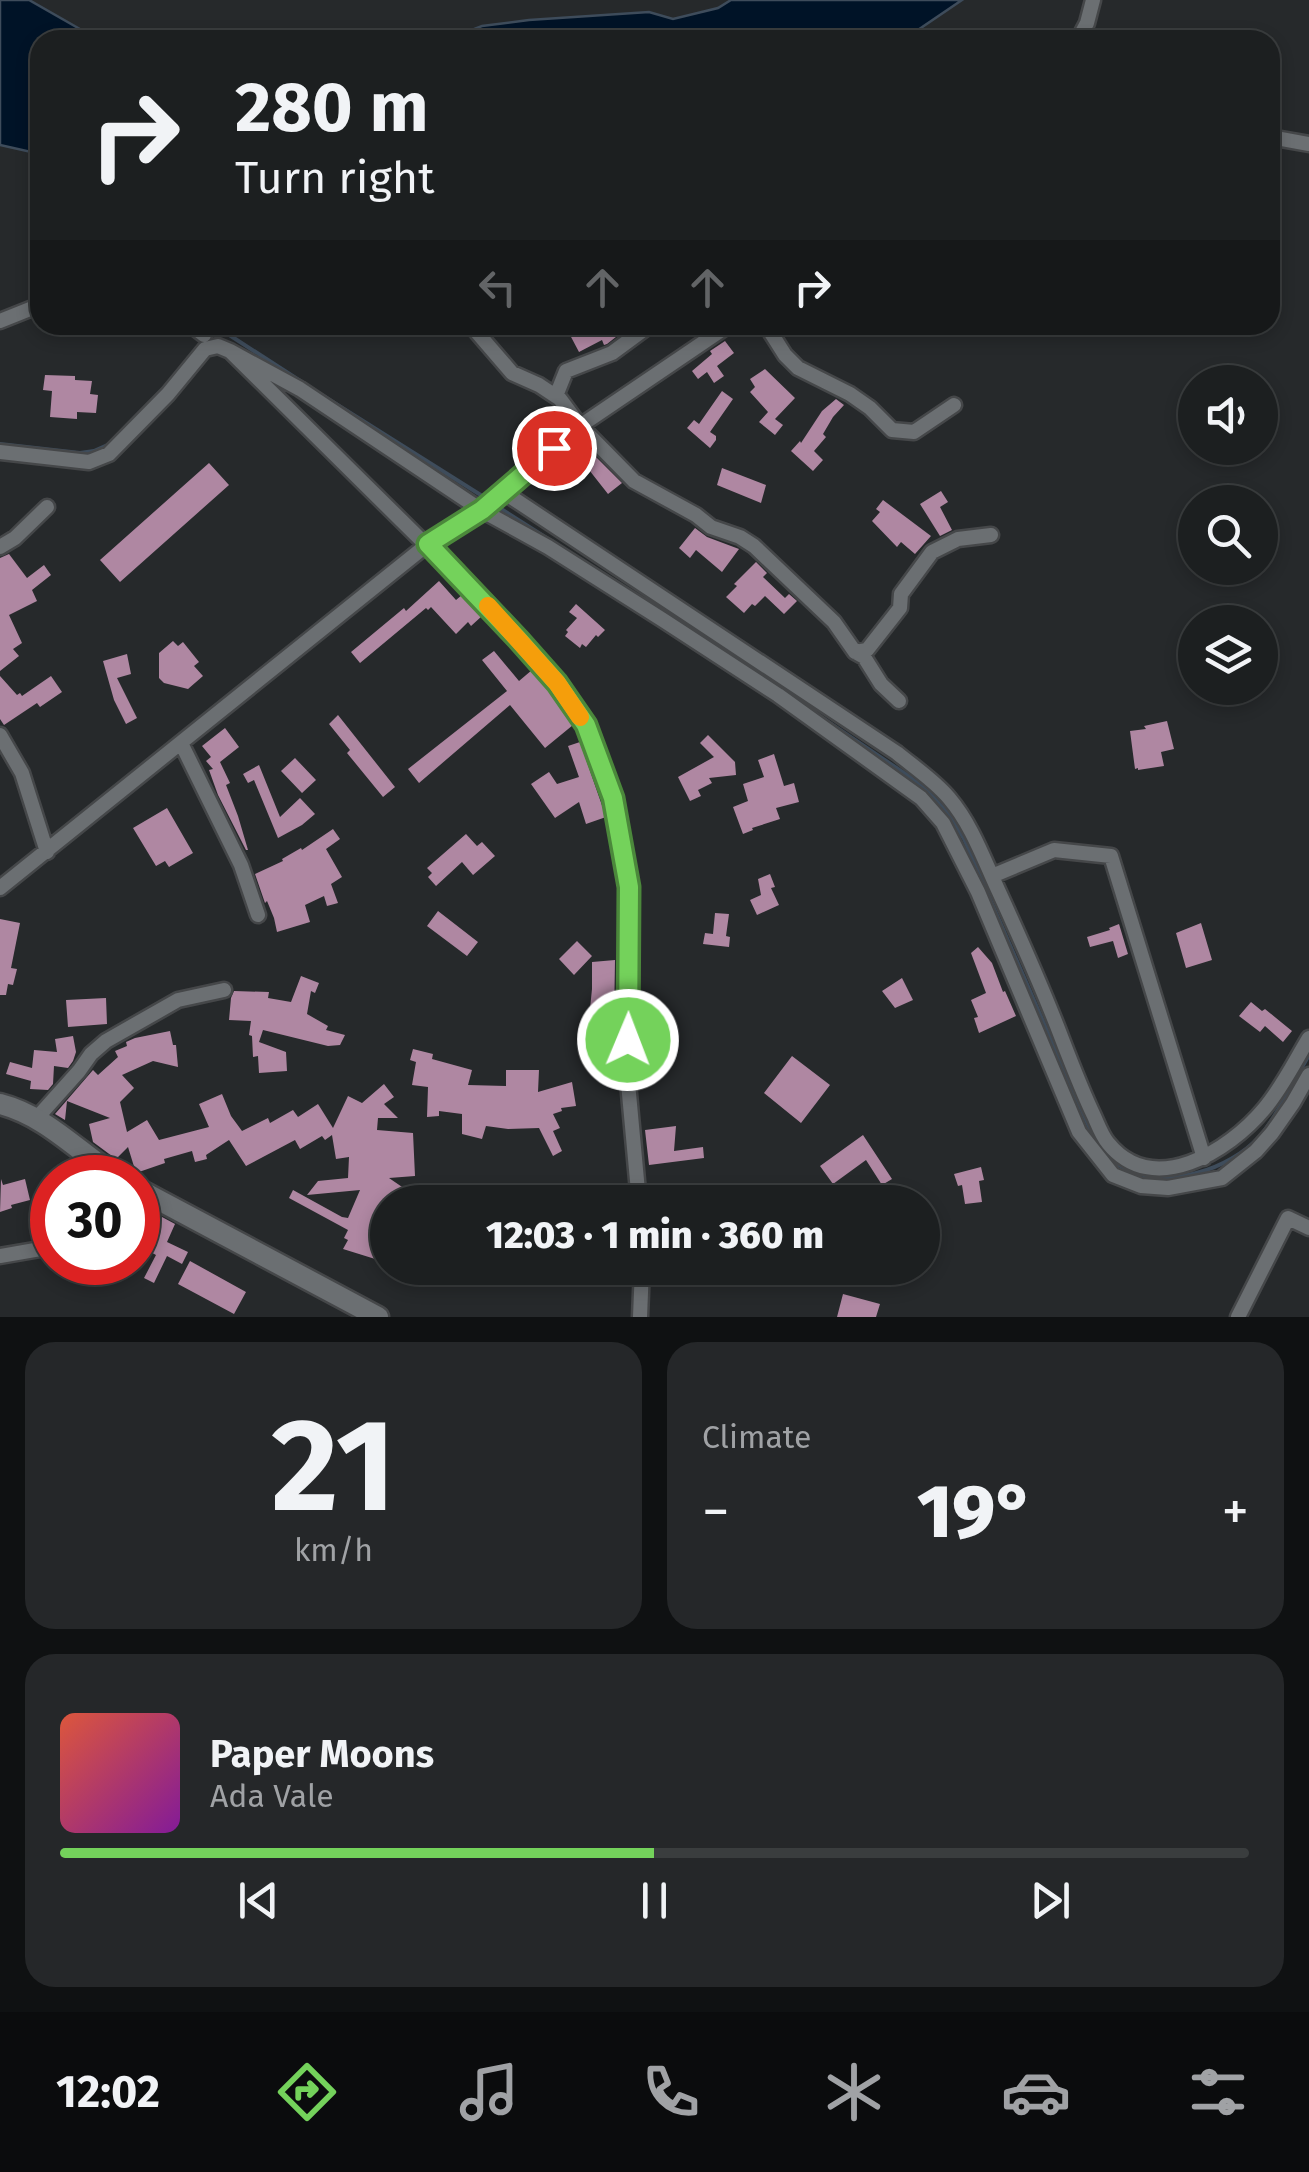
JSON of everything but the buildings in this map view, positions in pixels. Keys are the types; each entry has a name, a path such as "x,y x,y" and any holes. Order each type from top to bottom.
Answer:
{"street":[{"path":"1083,30 1093,0"},
{"path":"1280,139 1309,144"},
{"path":"0,320 30,309"},
{"path":"205,335 300,389 482,510 548,547 778,695 921,798 944,823 978,892 1079,1132 1113,1175 1141,1186 1168,1188 1222,1178 1256,1152 1309,1075"},
{"path":"479,335 512,373 556,396 634,481 712,527 754,546 834,622 899,702"},
{"path":"556,396 566,372 612,352 636,335"},
{"path":"0,888 428,544 482,510 580,426 714,335"},
{"path":"772,335 798,368 850,394 892,430 914,432 954,406"},
{"path":"0,452 90,462 109,454 215,342"},
{"path":"215,342 428,544 557,683 586,725 613,798 629,887 628,1072 638,1185"},
{"path":"502,492 907,762 948,796 968,824 992,876 1108,1144 1130,1162 1152,1169 1175,1167 1204,1158 1234,1138 1265,1108 1309,1038"},
{"path":"0,547 47,507"},
{"path":"855,652 866,650 900,608 901,594 932,552 958,538 991,535"},
{"path":"0,735 22,773 47,852"},
{"path":"181,743 241,865 258,914"},
{"path":"992,876 1054,850 1111,856 1204,1158"},
{"path":"36,1119 106,1041 178,1000 224,990"},
{"path":"0,1104 16,1108 62,1134 87,1155"},
{"path":"160,1200 378,1317"},
{"path":"1238,1317 1288,1218 1309,1228"},
{"path":"0,1256 30,1251"},
{"path":"640,1317 641,1285"}],"water":[{"path":"0,0 29,0 82,30 30,30 30,152 0,145"},
{"path":"731,0 962,0 918,30 472,30 529,20 649,12 673,19 718,8"}],"waterway":[{"path":"198,347 207,335"},
{"path":"229,335 305,384"},
{"path":"317,392 487,499"},
{"path":"0,444 80,453 112,443"},
{"path":"495,505 655,607"},
{"path":"809,709 910,777 949,814 964,839 1092,1134 1119,1165 1141,1174 1178,1177 1232,1158 1266,1128 1309,1055"}],"slow traffic":[{"path":"488,606 557,683 580,717"}],"route":[{"path":"554,448 482,510 428,544 557,683 586,725 613,798 629,887 628,1040"}]}
